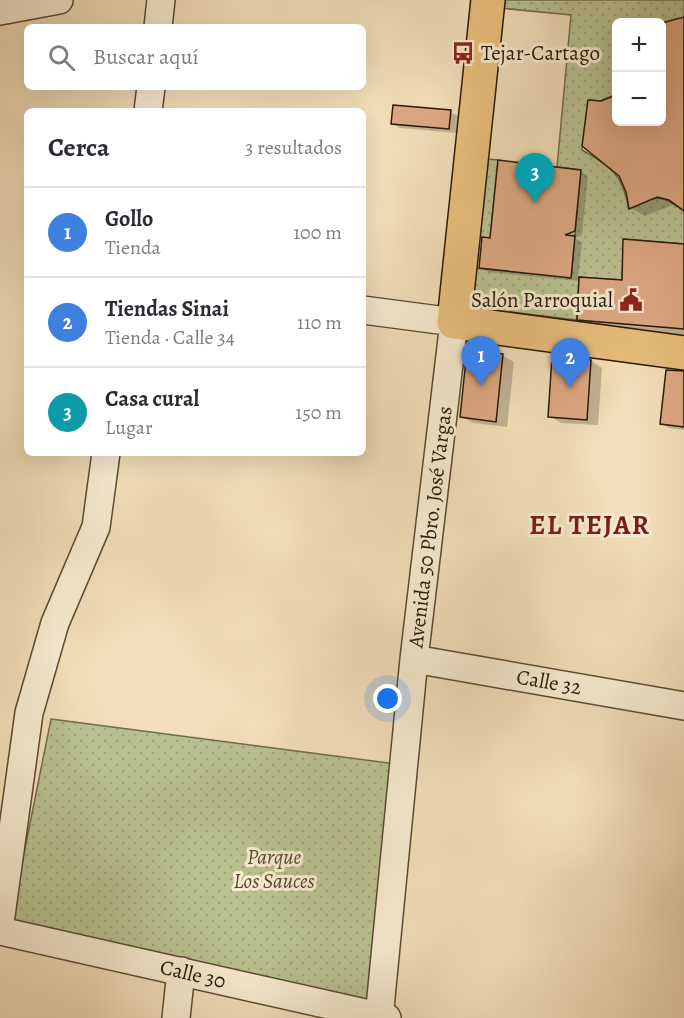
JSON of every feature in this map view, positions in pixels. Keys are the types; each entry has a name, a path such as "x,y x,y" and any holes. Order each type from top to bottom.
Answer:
{"main road":[{"name":"Avenida 50 Pbro. José Vargas","path":"454,322 488,0"},
{"path":"454,322 684,353"}],"street":[{"path":"0,11 59,0"},
{"path":"158,24 161,0"},
{"path":"148,108 151,90"},
{"path":"366,310 454,322"},
{"name":"Avenida 50 Pbro. José Vargas","path":"382,1018 414,659 454,322"},
{"path":"0,923 29,713 56,623 96,527 106,456"},
{"name":"Calle 32","path":"414,659 684,706"},
{"name":"Calle 30","path":"0,931 382,1018"},
{"path":"176,1018 181,971"}],"green space":[{"path":"499,0 684,0 684,21 679,18 666,22 666,18 612,18 612,96 601,101 588,100 582,150 601,161 619,179 629,209 658,198 669,201 684,211 684,244 624,239 622,280 579,277 577,320 467,307 473,268 571,277 581,170 557,167 571,15 499,8"},
{"path":"486,159 498,160 490,238 476,237"},
{"name":"Parque Los Sauces","path":"51,719 404,765 380,1016 9,928"}],"building":[{"path":"684,17 684,211 669,200 657,197 629,209 626,192 619,176 582,146 588,100 601,101 612,97 612,126 666,126 666,22"},
{"path":"393,105 451,110 449,129 391,124"},
{"path":"498,160 581,170 575,231 565,235 575,236 571,278 479,268 482,237 490,238"},
{"name":"Salón Parroquial","path":"623,239 684,244 684,329 577,320 579,277 622,280"},
{"path":"467,350 503,354 496,422 460,417"},
{"path":"552,357 591,360 587,420 548,417"},
{"path":"666,370 684,371 684,427 660,424"}],"place":[{"name":"Tejar-Cartago","path":"463,53"},
{"name":"Casa cural","path":"535,203"},
{"name":"Salón Parroquial","path":"631,300"},
{"name":"Gollo","path":"481,386"},
{"name":"Tiendas Sinai","path":"570,388"}],"district":[{"name":"EL TEJAR","path":"590,525"}]}
